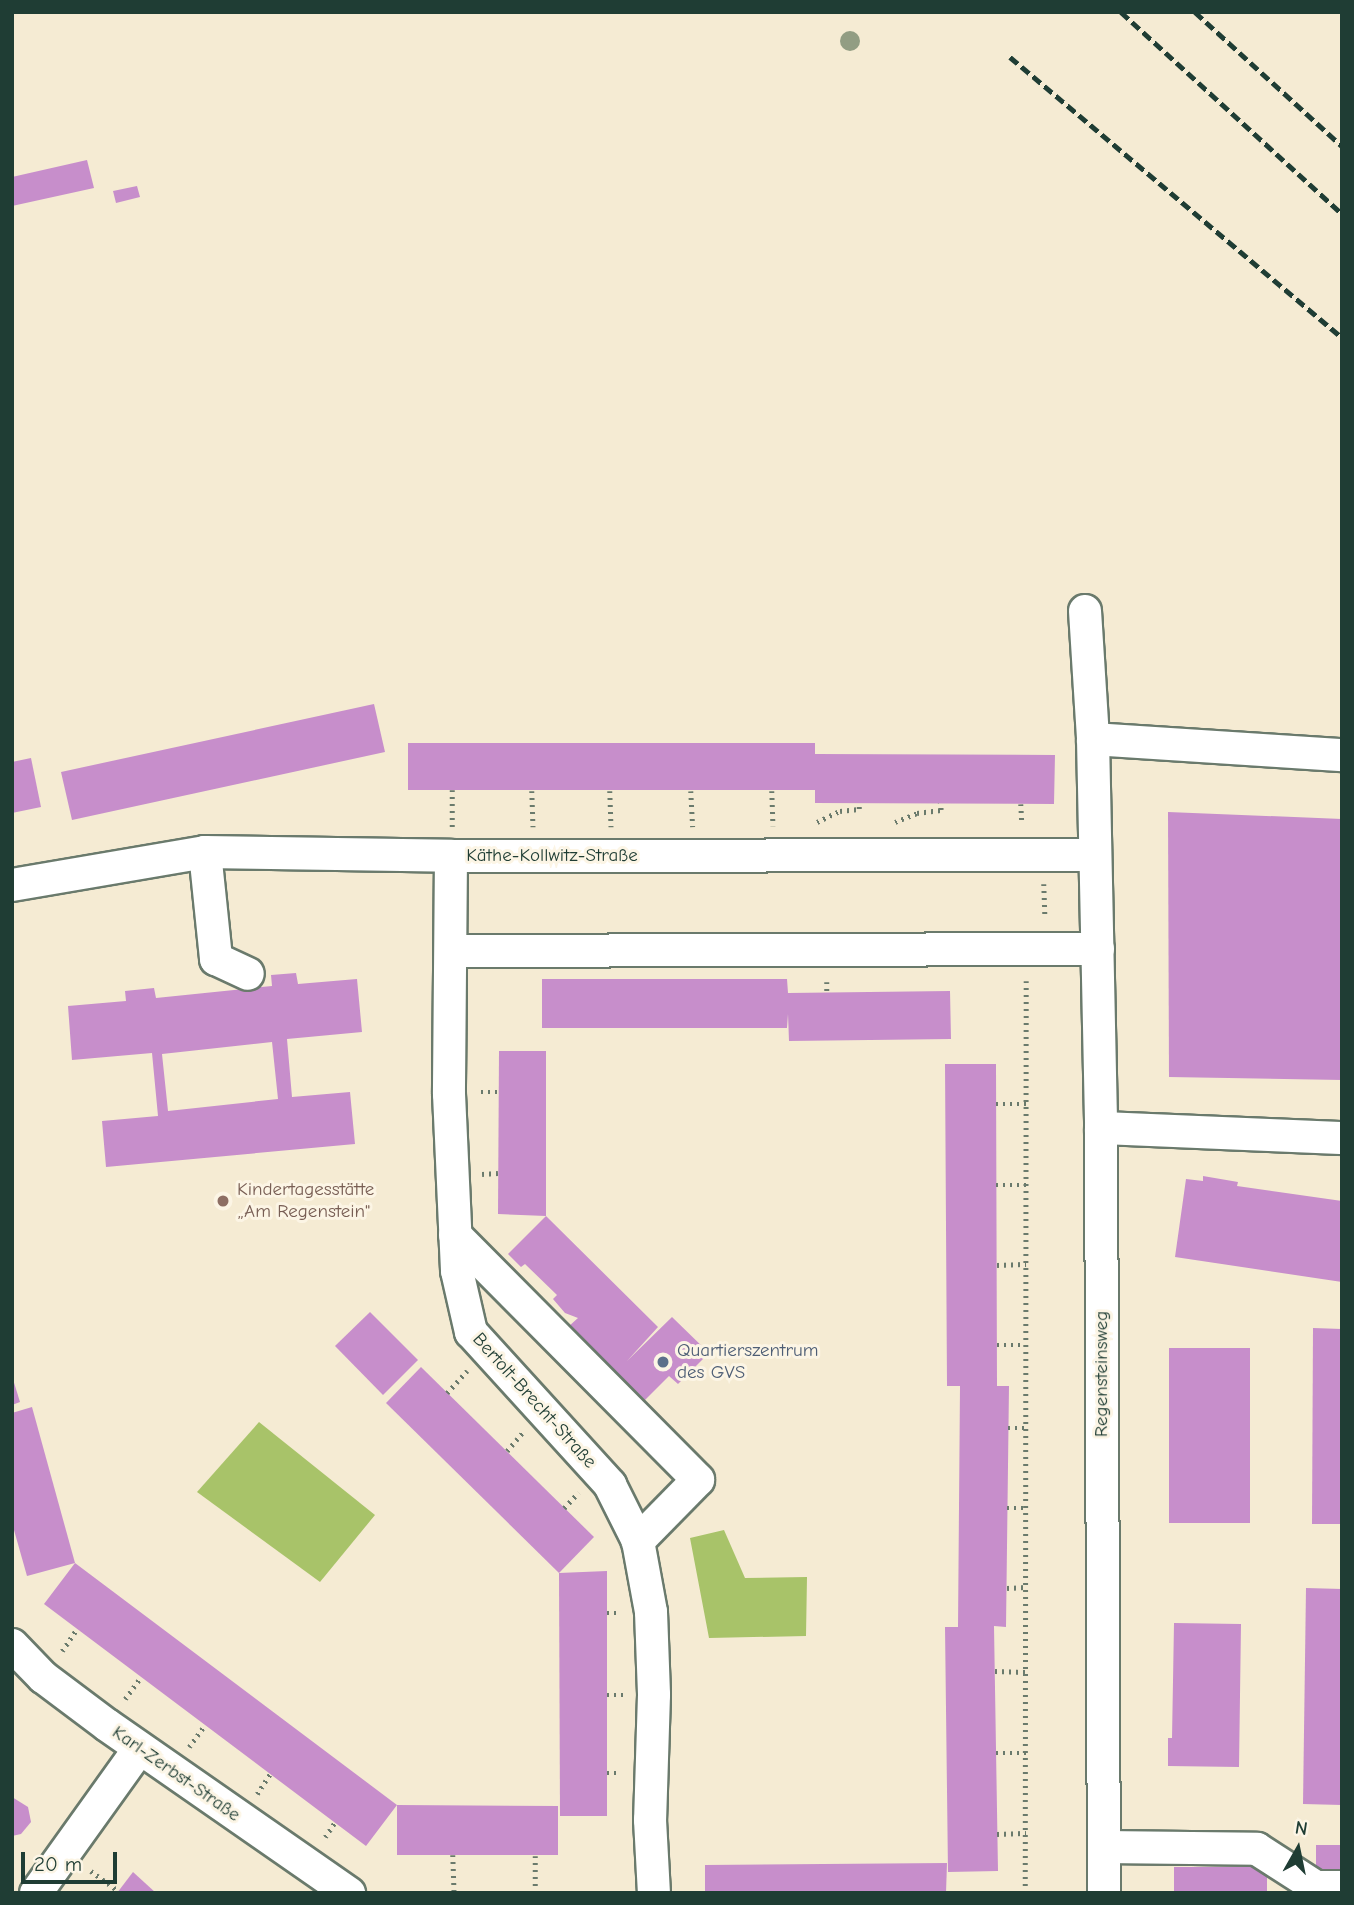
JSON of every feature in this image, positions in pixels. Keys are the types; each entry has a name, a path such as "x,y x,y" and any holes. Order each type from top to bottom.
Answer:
{"street":[{"name":"Regensteinsweg","path":"1085,611 1093,739 1101,1128 1104,1893"},
{"path":"1093,739 1342,755"},
{"path":"205,852 216,959 248,974"},
{"name":"Käthe-Kollwitz-Straße","path":"12,885 205,852 451,856 1094,855"},
{"name":"Bertolt-Brecht-Straße","path":"451,856 449,1094 457,1271 471,1332 610,1485 638,1541 651,1612 654,1695 650,1820 654,1893"},
{"path":"451,951 1098,948"},
{"path":"1101,1128 1342,1138"},
{"path":"455,1235 698,1480 638,1541"},
{"name":"Karl-Zerbst-Straße","path":"12,1645 43,1677 139,1749 349,1893"},
{"path":"36,1893 139,1749"},
{"path":"1104,1847 1257,1849 1317,1887 1342,1887"}],"path":[{"path":"452,790 452,806"},
{"path":"772,790 772,805"},
{"path":"532,791 533,805"},
{"path":"610,791 610,805"},
{"path":"691,791 692,805"},
{"path":"1026,1893 1026,1104 1043,855"},
{"path":"482,1092 499,1092"},
{"path":"996,1104 1026,1104"},
{"path":"482,1174 498,1173"},
{"path":"996,1185 1026,1185"},
{"path":"997,1265 1026,1264"},
{"path":"997,1345 1026,1346"},
{"path":"1008,1428 1026,1428"},
{"path":"1007,1508 1026,1508"},
{"path":"1007,1588 1026,1587"},
{"path":"995,1671 1026,1672"},
{"path":"996,1753 1026,1753"},
{"path":"997,1834 1026,1833"},
{"path":"453,1856 454,1893"},
{"path":"534,1893 535,1856"}],"green space":[{"path":"259,1422 375,1515 320,1582 197,1492"},
{"path":"724,1530 745,1578 807,1577 806,1636 709,1638 690,1538"}],"building":[{"path":"87,160 94,188 12,206 12,177"},
{"path":"137,186 140,197 116,203 113,191"},
{"path":"374,704 385,752 72,820 61,772"},
{"path":"408,743 815,743 815,754 1055,755 1054,804 815,803 815,790 408,790"},
{"path":"31,758 41,807 12,813 12,762"},
{"path":"1168,812 1342,819 1342,1080 1169,1077"},
{"path":"296,973 298,984 357,979 362,1032 287,1039 292,1097 350,1092 355,1144 106,1167 102,1121 158,1116 152,1053 72,1060 68,1006 126,1001 125,991 154,988 156,998 272,986 271,975","holes":["272,1042 278,1099 168,1111 162,1054"]},
{"path":"542,979 787,979 788,993 950,991 951,1039 789,1041 788,1014 787,1028 542,1028"},
{"path":"499,1051 546,1051 546,1216 498,1214"},
{"path":"945,1064 996,1064 997,1386 1009,1386 1006,1627 994,1626 998,1871 948,1872 945,1627 958,1627 960,1386 947,1386"},
{"path":"1203,1176 1238,1182 1237,1186 1342,1201 1342,1282 1175,1257 1186,1179 1203,1181"},
{"path":"546,1216 658,1327 627,1361 672,1317 709,1353 678,1384 669,1376 645,1400 568,1327 578,1318 565,1313 553,1299 557,1295 525,1264 521,1267 508,1254"},
{"path":"370,1312 418,1360 383,1395 335,1346"},
{"path":"1313,1328 1342,1329 1342,1524 1312,1524"},
{"path":"1169,1348 1250,1348 1250,1523 1169,1523"},
{"path":"421,1367 594,1537 559,1573 386,1403"},
{"path":"12,1376 20,1402 12,1405"},
{"path":"32,1407 75,1563 27,1576 12,1523 12,1413"},
{"path":"75,1563 397,1805 366,1846 44,1604"},
{"path":"607,1571 607,1816 560,1816 559,1573"},
{"path":"1306,1588 1342,1589 1342,1805 1303,1804"},
{"path":"1174,1623 1241,1624 1239,1767 1168,1766 1168,1738 1172,1738"},
{"path":"12,1797 28,1807 31,1822 21,1834 12,1836"},
{"path":"397,1805 558,1806 558,1855 397,1855"},
{"path":"1316,1845 1342,1845 1342,1872 1316,1872"},
{"path":"947,1863 946,1893 705,1893 705,1865"},
{"path":"1174,1867 1267,1867 1267,1893 1174,1893"},
{"path":"133,1872 156,1893 117,1893"}],"railway":[{"path":"1121,12 1342,214"},
{"path":"1195,12 1342,146"},
{"path":"1010,57 1342,338"}],"place":[{"name":"Kindertagesstätte „Am Regenstein\"","path":"223,1201"},
{"name":"Quartierszentrum des GVS","path":"663,1362"}]}
